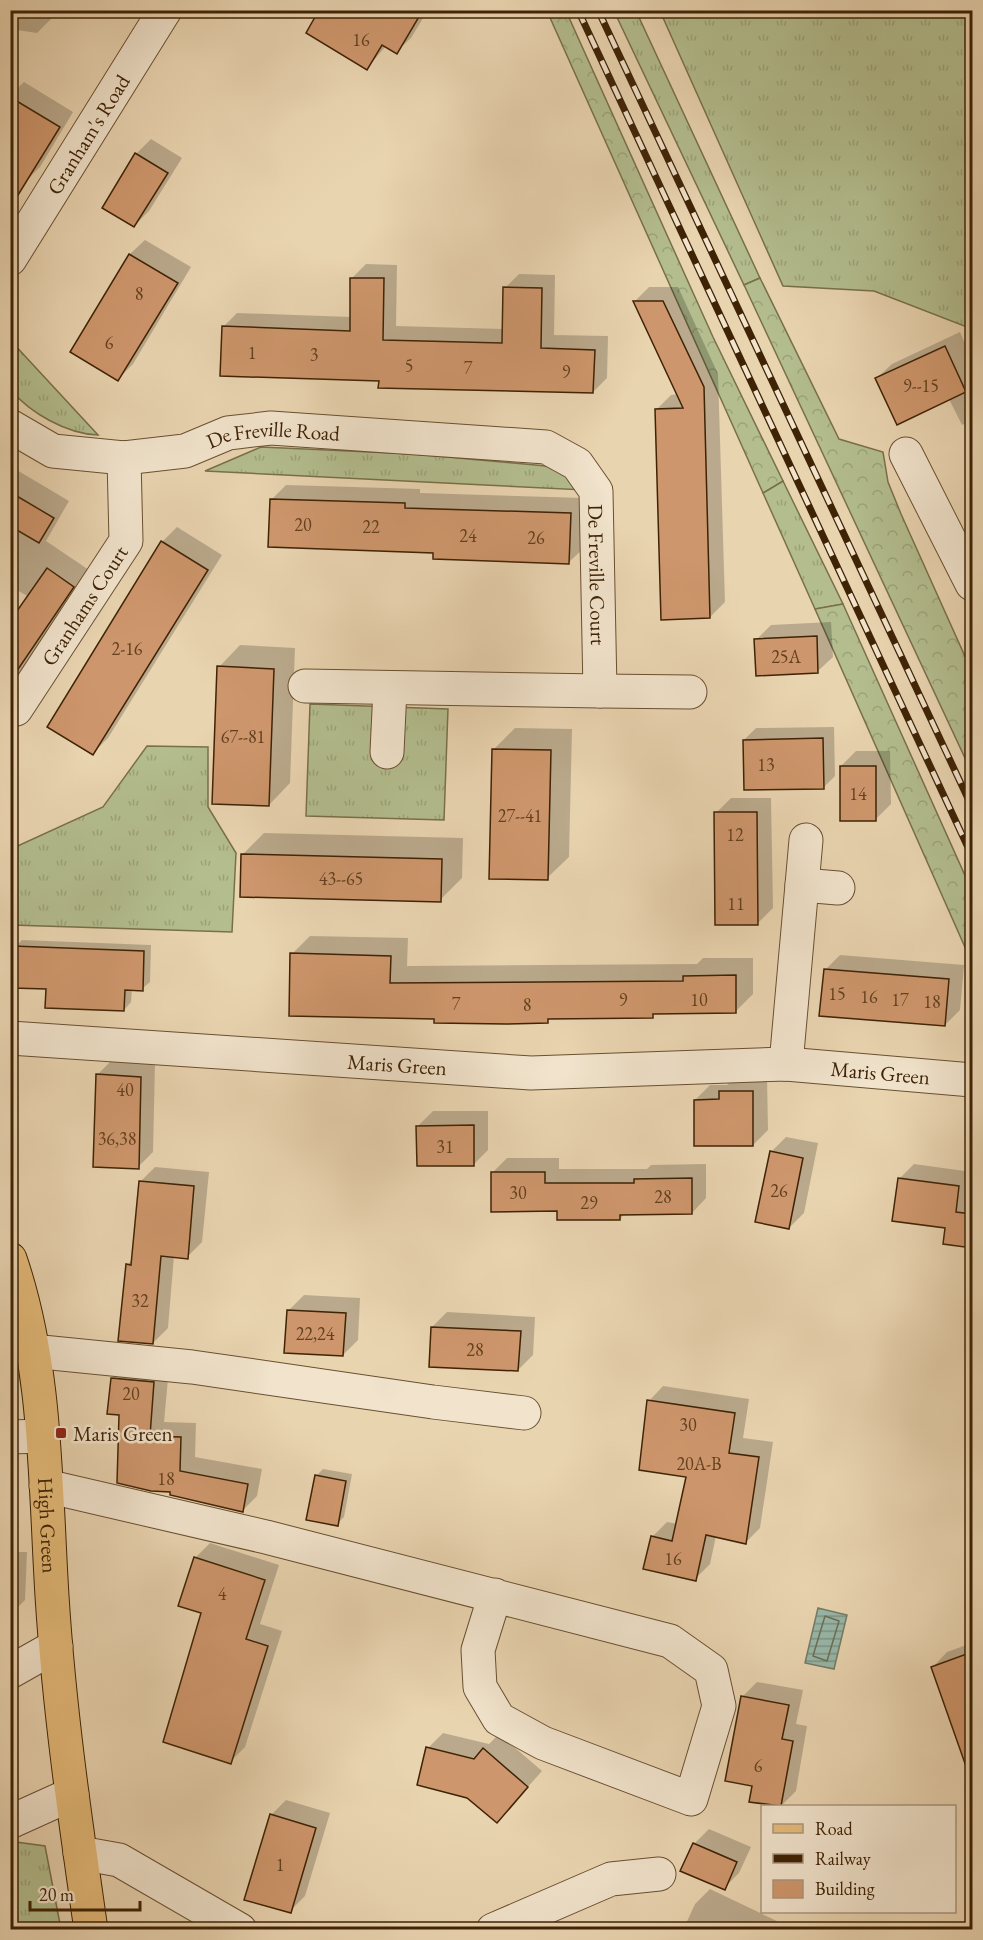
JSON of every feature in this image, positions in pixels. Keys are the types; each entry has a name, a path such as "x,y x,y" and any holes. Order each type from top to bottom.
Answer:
{"main road":[{"name":"High Green","path":"10,1259 40,1383 56,1646 90,1929"}],"street":[{"name":"Granham's Road","path":"10,259 165,10"},
{"name":"De Freville Road","path":"10,426 53,451 124,458 185,451 228,433 271,428 546,447"},
{"name":"De Freville Court","path":"546,447 578,464 596,491 600,691"},
{"path":"906,454 972,584"},
{"name":"Granhams Court","path":"16,709 126,541 124,458"},
{"path":"305,686 690,692"},
{"path":"387,752 390,689"},
{"path":"786,1064 806,840"},
{"path":"802,885 838,888"},
{"name":"Maris Green","path":"10,1038 531,1073 786,1064 972,1080"},
{"path":"32,1351 192,1366 433,1402 524,1413"},
{"path":"10,1437 43,1436"},
{"path":"46,1486 266,1537 495,1595 670,1641 711,1670 719,1706 691,1799 543,1743 499,1719 480,1687 478,1650 495,1595"},
{"path":"10,1672 56,1646"},
{"path":"10,1822 72,1794"},
{"path":"80,1853 119,1860 240,1929"},
{"path":"493,1929 611,1879 659,1874"}],"green space":[{"path":"547,11 566,11 713,337 783,481 763,493"},
{"path":"614,11 636,11 760,278 744,285"},
{"path":"660,11 972,11 972,329 874,291 783,286"},
{"path":"760,278 839,439 883,452 888,482 972,672 972,773 744,285"},
{"path":"10,341 98,435 74,431 50,421 28,407 11,390"},
{"path":"261,447 414,454 546,466 562,473 584,490 205,471"},
{"path":"783,481 843,604 815,609 763,493"},
{"path":"843,604 972,891 972,963 815,609"},
{"path":"310,704 448,709 444,820 306,816"},
{"path":"147,746 208,747 208,807 236,853 232,932 11,925 11,849 103,807"},
{"path":"16,1842 45,1846 61,1929 11,1929 11,1845"}],"water":[{"path":"818,1608 847,1615 834,1669 805,1663"}],"building":[{"path":"319,10 423,10 397,54 382,45 367,70 306,33"},
{"path":"10,97 60,127 10,208"},
{"path":"135,153 168,173 134,227 102,208"},
{"path":"129,254 178,283 118,381 70,352"},
{"path":"350,278 384,278 383,340 502,343 503,287 542,288 541,348 595,350 593,393 378,388 379,381 220,376 222,326 350,331"},
{"path":"633,301 663,301 704,387 710,618 661,620 655,409 683,408"},
{"path":"945,346 966,392 897,425 875,378"},
{"path":"10,492 54,518 39,543 10,526"},
{"path":"270,499 405,503 405,508 571,513 569,564 433,559 433,553 268,547"},
{"path":"161,541 208,570 93,755 47,727"},
{"path":"47,568 74,587 10,681 10,621"},
{"path":"817,636 818,673 756,676 754,639"},
{"path":"217,666 274,669 269,806 212,804"},
{"path":"823,738 824,789 744,790 743,740"},
{"path":"492,749 551,750 548,880 489,879"},
{"path":"840,766 876,766 876,821 840,821"},
{"path":"714,812 757,812 758,925 715,925"},
{"path":"241,854 442,859 441,902 240,897"},
{"path":"13,946 144,951 143,991 125,990 124,1011 45,1008 46,989 12,988"},
{"path":"290,953 391,956 390,983 683,981 683,976 736,975 736,1013 653,1014 653,1018 548,1019 548,1023 506,1024 434,1023 434,1019 289,1016"},
{"path":"824,969 949,979 945,1026 819,1016"},
{"path":"96,1074 141,1077 139,1169 93,1167"},
{"path":"719,1091 753,1091 753,1146 694,1146 694,1100 719,1099"},
{"path":"474,1125 474,1166 417,1166 416,1126"},
{"path":"770,1151 803,1158 789,1229 755,1222"},
{"path":"491,1172 545,1172 545,1183 634,1183 634,1179 692,1178 692,1214 620,1215 620,1220 557,1220 557,1211 491,1212"},
{"path":"898,1178 959,1186 956,1212 972,1214 972,1248 943,1244 945,1228 892,1221"},
{"path":"139,1181 194,1186 188,1259 161,1256 153,1344 118,1341 126,1264 131,1265"},
{"path":"287,1310 346,1313 343,1356 284,1353"},
{"path":"431,1327 521,1331 518,1371 429,1367"},
{"path":"111,1378 154,1382 150,1436 181,1437 180,1471 248,1484 243,1512 170,1495 170,1492 151,1491 117,1483 119,1415 107,1414"},
{"path":"647,1400 735,1413 729,1453 759,1457 746,1544 706,1535 696,1581 643,1569 651,1536 672,1541 686,1477 639,1470"},
{"path":"315,1475 346,1481 338,1526 306,1520"},
{"path":"194,1557 265,1580 246,1639 268,1646 231,1764 163,1742 201,1613 178,1606"},
{"path":"972,1652 972,1772 968,1772 931,1667"},
{"path":"741,1696 789,1705 782,1739 793,1741 781,1805 749,1802 752,1786 725,1781"},
{"path":"426,1747 474,1759 483,1748 528,1787 497,1823 467,1798 417,1785"},
{"path":"270,1814 316,1828 291,1913 244,1900"},
{"path":"693,1843 737,1862 725,1890 680,1871"}],"railway":[{"path":"578,10 972,856"},
{"path":"598,10 972,807"}],"place":[{"name":"Maris Green","path":"61,1433"}]}
